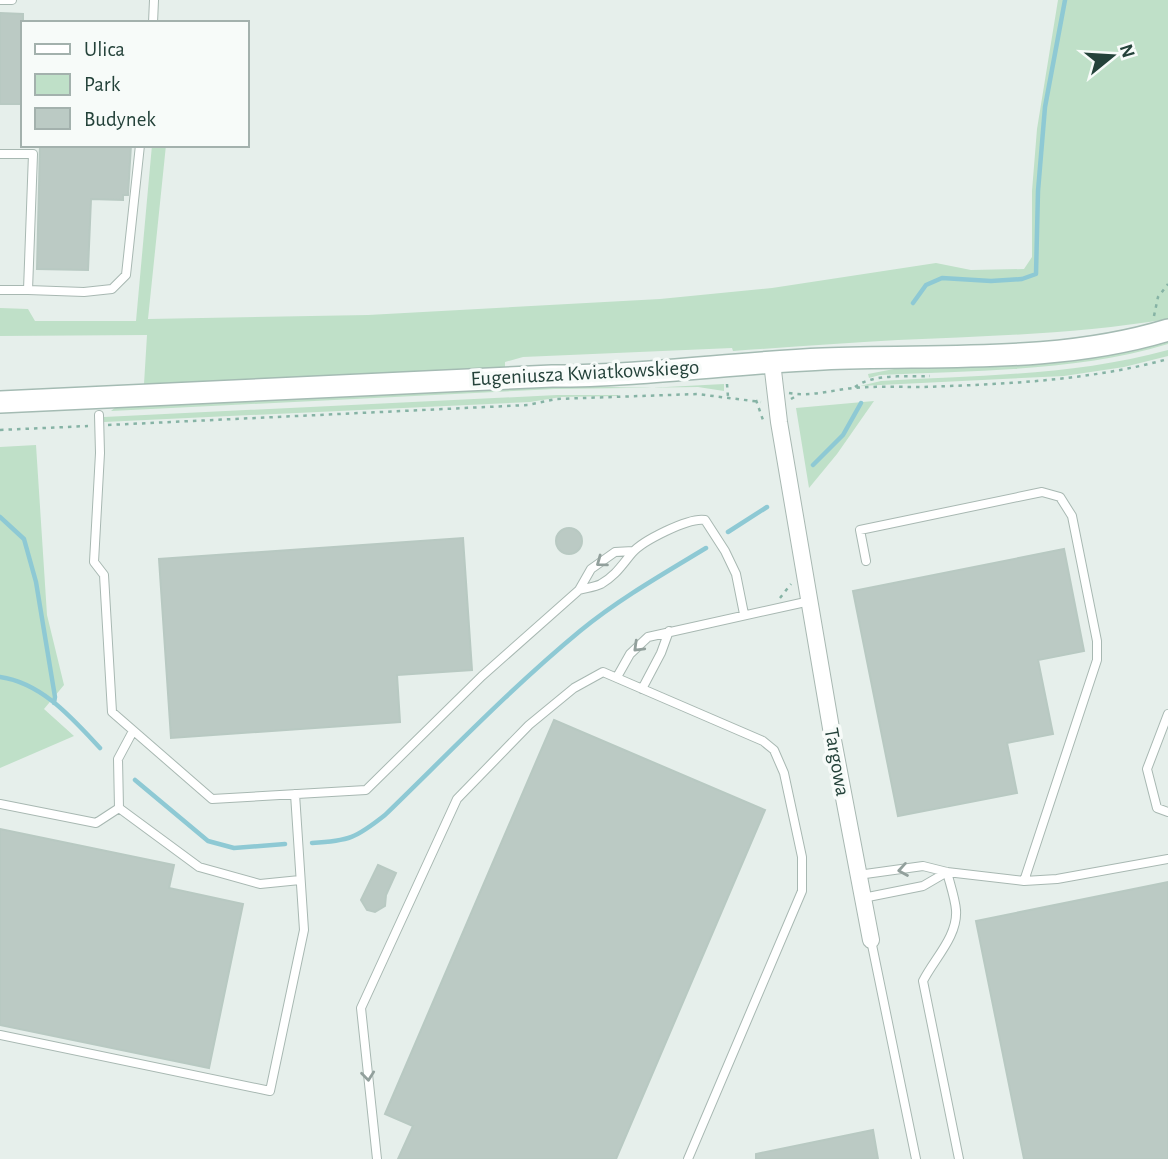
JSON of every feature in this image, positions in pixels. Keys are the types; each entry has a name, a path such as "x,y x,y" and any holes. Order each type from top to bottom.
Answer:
{"main road":[{"name":"Eugeniusza Kwiatkowskiego","path":"0,402 552,376 610,376 772,362 1021,354 1098,346 1163,331"}],"street":[{"name":"Targowa","path":"772,362 779,422 871,940"}],"lane":[{"path":"0,0 12,0"},
{"path":"153,21 154,0"},
{"path":"0,290 84,292 112,289 126,275 140,147"},
{"path":"0,154 33,154 28,290"},
{"path":"99,415 100,453 94,562 104,575 112,712 212,799 366,790 492,667 579,590 592,569 615,552 633,551 687,521 705,520 725,551 736,575 744,614"},
{"path":"866,561 860,530 1042,492 1060,497 1072,516 1097,641 1097,660 1024,881"},
{"path":"579,590 599,585 622,569 633,551"},
{"path":"617,677 630,654 648,637 810,601"},
{"path":"642,690 669,631"},
{"path":"377,1159 361,1008 457,799 529,725 574,688 603,672 763,741 774,750 785,773 802,866 802,891 688,1159"},
{"path":"1168,714 1147,769 1157,808 1168,813"},
{"path":"119,808 118,759 134,732"},
{"path":"0,1035 270,1091 304,930 295,794"},
{"path":"0,804 96,823 119,808"},
{"path":"119,808 199,867 260,884 300,880"},
{"path":"858,875 923,866 947,872 1024,881 1074,877 1168,859"},
{"path":"863,898 923,886 947,872"},
{"path":"947,872 956,912 954,925 923,981 959,1159"},
{"name":"Targowa","path":"871,940 916,1159"}],"path":[{"path":"1163,331 1154,321 1154,309 1158,297 1168,284"},
{"path":"798,395 855,387 1072,378 1168,359"},
{"path":"0,430 528,405 556,399 697,394 756,400 764,425"}],"green space":[{"path":"1058,0 1168,0 1168,319 1033,334 733,351 732,348 523,357 505,362 505,368 144,384 147,335 0,336 0,308 28,309 35,321 136,321 152,147 166,147 148,319 368,315 660,299 772,288 936,263 971,270 1024,269 1032,257 1032,191 1037,129"},
{"path":"1168,339 1168,344 1133,353 1061,365 880,375 869,378 868,374 894,369 1032,362"},
{"path":"1168,350 1168,356 1124,367 1064,376 860,386 881,381 1061,370 1133,359"},
{"path":"724,384 724,391 698,387 655,388"},
{"path":"540,385 640,388 555,389 111,411 117,406"},
{"path":"557,395 618,396 104,422 104,417"},
{"path":"874,401 837,454 809,488 796,408"},
{"path":"36,445 47,615 64,685 44,709 74,736 0,768 0,447"}],"building":[{"path":"0,13 23,14 21,104 0,104"},
{"path":"40,147 131,147 128,195 123,195 123,200 91,199 88,270 37,269"},
{"path":"569,528 578,532 582,541 578,550 569,554 560,550 556,541 560,532"},
{"path":"463,538 472,670 397,675 400,722 171,738 159,559"},
{"path":"1064,549 1084,651 1038,660 1053,734 1007,743 1017,793 898,816 853,591"},
{"path":"554,720 765,810 616,1159 398,1159 413,1126 385,1114"},
{"path":"0,829 174,865 169,888 243,904 209,1068 0,1025"},
{"path":"378,865 396,873 386,895 385,906 375,912 367,910 361,900"},
{"path":"1168,882 1168,1159 1024,1159 976,921"},
{"path":"873,1130 878,1159 756,1159 756,1154"}],"waterway":[{"path":"913,303 926,285 942,278 991,281 1022,279 1036,274 1038,191 1045,107 1065,0"},
{"path":"813,465 843,435 861,403"},
{"path":"728,532 767,507"},
{"path":"0,517 24,539 36,582 54,703"},
{"path":"312,843 351,837 375,823 505,698 580,631 626,598 706,548"},
{"path":"0,677 29,686 43,694 100,748"},
{"path":"135,780 208,841 234,848 285,844"}]}
